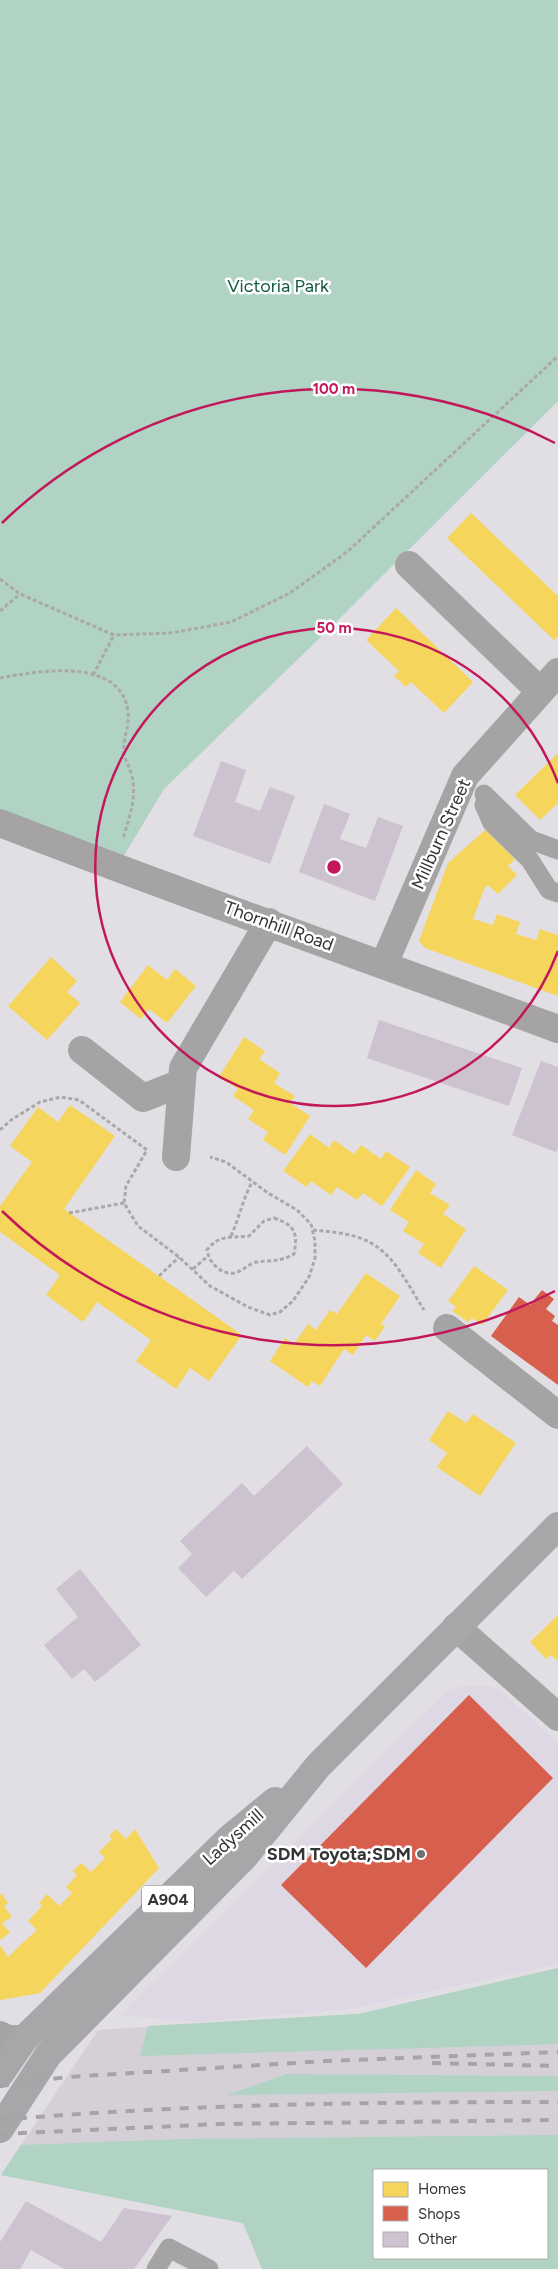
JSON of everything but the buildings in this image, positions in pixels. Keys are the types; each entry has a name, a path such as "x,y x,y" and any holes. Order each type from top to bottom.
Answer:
{"main road":[{"name":"Ladysmill","path":"0,2128 48,2055 244,1857 318,1766 558,1526"},
{"name":"Ladysmill","path":"12,2037 230,1838 318,1766"},
{"name":"A904","path":"0,2074 12,2037"}],"street":[{"path":"409,565 540,691"},
{"name":"Millburn Street","path":"384,964 465,776 558,672"},
{"name":"Thornhill Road","path":"0,823 109,866 269,922 558,1029"},
{"path":"176,1158 183,1068 269,922"},
{"path":"82,1050 144,1098 181,1083"},
{"path":"447,1328 558,1415"},
{"path":"456,1626 558,1716"}],"lane":[{"path":"465,776 531,840 558,850"},
{"path":"486,797 484,805 492,822 530,860 549,890 558,893"},
{"path":"156,2269 169,2248 209,2269"}],"path":[{"path":"0,578 20,594 114,636 171,633 231,622 290,593 347,552 558,356"},
{"path":"0,611 20,594"},
{"path":"93,675 114,636"},
{"path":"0,678 63,670 93,675 106,680 123,694 128,711 129,727 124,753 132,776 134,801 122,841 109,866"},
{"path":"0,1130 11,1120 40,1102 61,1097 79,1100 146,1150 126,1186 124,1203 138,1226 193,1269 210,1286 248,1307 270,1315 280,1312 293,1301 309,1277 315,1258 311,1224 297,1210 252,1182 226,1162 210,1157"},
{"path":"231,1236 240,1217 245,1195 252,1182"},
{"path":"69,1213 124,1203"},
{"path":"274,1218 284,1221 293,1229 297,1240 294,1254 285,1260 254,1262 235,1272 223,1271 213,1265 207,1250 219,1238 231,1236 249,1236 264,1221 274,1218"},
{"path":"313,1230 342,1234 370,1242 386,1255 403,1275 426,1314 447,1328"},
{"path":"193,1269 208,1256"},
{"path":"159,1276 178,1257"}],"shaded area":[{"name":"SDM Toyota;SDM","path":"479,1685 499,1689 558,1743 558,1964 349,2009 198,2022 120,2015 445,1693 459,1687"},
{"path":"558,2001 558,2269 548,2259 548,2169 373,2169 243,2223 1,2175 98,2030"}],"green space":[{"name":"Victoria Park","path":"0,0 558,0 558,401 326,632 164,789 116,869 0,823"},
{"path":"558,1968 558,2044 140,2056 148,2026 358,2014"},
{"path":"287,2074 558,2076 558,2091 226,2095"},
{"path":"558,2135 558,2269 262,2269 243,2223 1,2175 21,2145 183,2139"}],"railway":[{"path":"0,2086 67,2077 327,2061 558,2052"},
{"path":"432,2063 558,2066"},
{"path":"0,2120 209,2107 558,2102"},
{"path":"0,2134 220,2124 558,2120"}],"place":[{"name":"SDM Toyota;SDM","path":"421,1854"}]}
